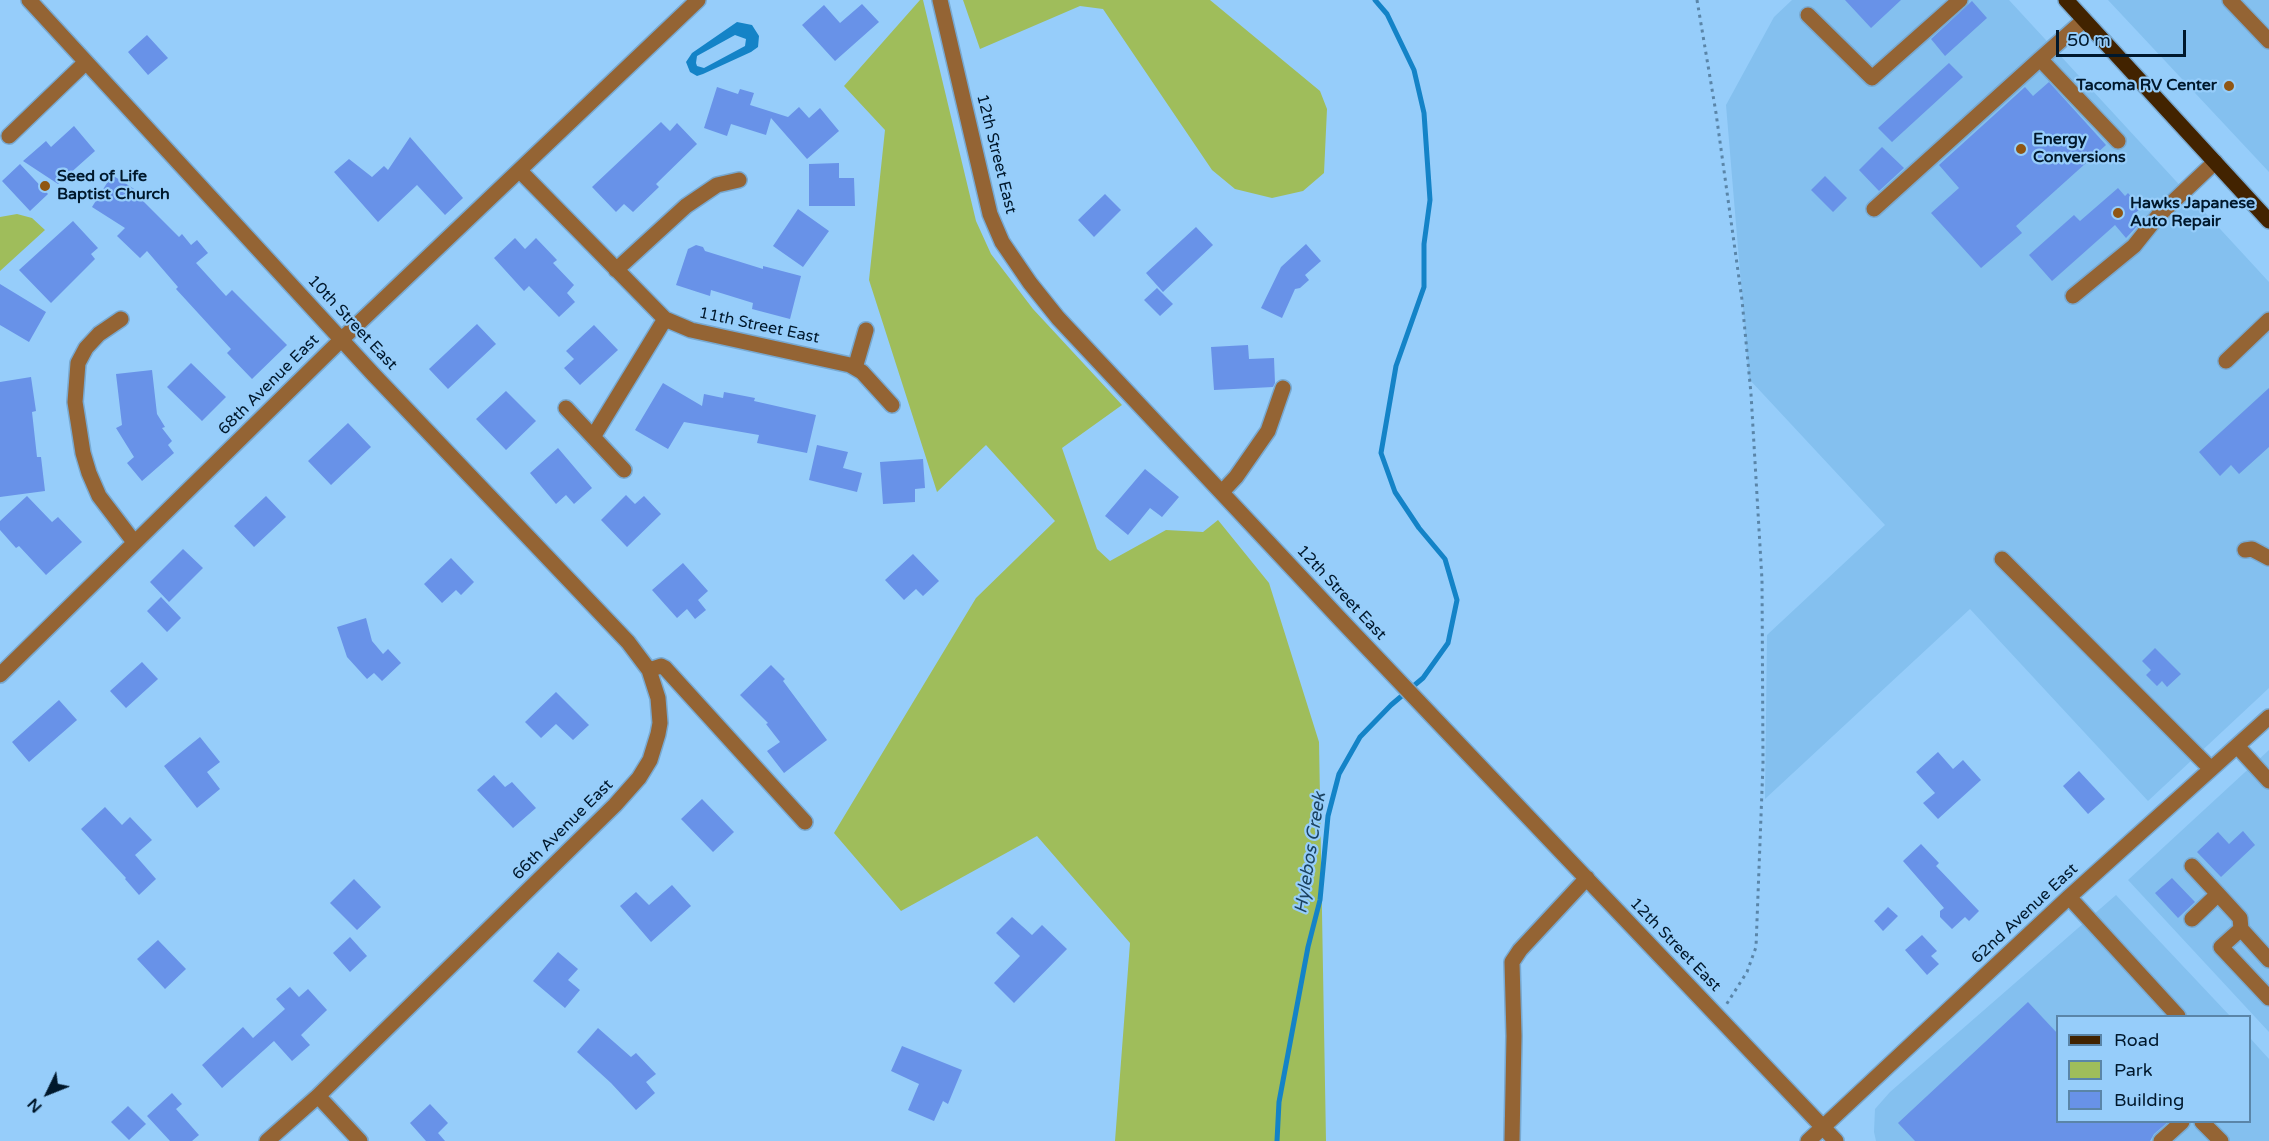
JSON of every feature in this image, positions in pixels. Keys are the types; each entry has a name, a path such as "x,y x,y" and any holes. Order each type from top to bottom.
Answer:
{"main road":[{"path":"2066,0 2269,221"}],"street":[{"name":"10th Street East","path":"28,0 342,339 628,642 649,670"},
{"name":"68th Avenue East","path":"0,675 342,339 698,0"},
{"name":"12th Street East","path":"940,0 990,214 1002,242 1030,283 1058,318 1398,680 1836,1141"},
{"path":"2230,0 2269,41"},
{"path":"1808,15 1872,78 1950,3"},
{"path":"1874,209 2084,20"},
{"path":"2040,59 2118,141"},
{"path":"9,136 86,62"},
{"path":"2073,296 2134,246 2158,216 2215,162"},
{"name":"11th Street East","path":"520,171 665,319 691,330 803,354 855,368 862,372 892,405"},
{"path":"615,270 686,206 717,185 740,180"},
{"path":"121,319 99,334 86,348 78,363 75,402 83,453 89,473 99,496 134,542"},
{"path":"593,437 665,319"},
{"path":"2226,361 2269,320"},
{"path":"855,368 866,330"},
{"path":"1222,492 1236,477 1268,431 1283,388"},
{"path":"566,408 624,470"},
{"path":"2245,550 2252,549 2269,558"},
{"path":"2002,559 2211,769"},
{"path":"649,670 660,666 665,668 805,822"},
{"name":"66th Avenue East","path":"267,1141 318,1096 615,805 639,778 650,760 660,723 658,698 649,670"},
{"name":"62nd Avenue East","path":"1808,1141 2069,897 2269,717"},
{"path":"2236,746 2269,781"},
{"path":"2192,866 2240,918 2241,929 2269,960"},
{"path":"1512,1141 1514,1036 1512,962 1520,950 1587,878"},
{"path":"2192,919 2218,894"},
{"path":"2069,897 2176,1015"},
{"path":"2241,929 2221,946 2269,998"},
{"path":"318,1096 360,1141"},
{"path":"2161,1141 2181,1123"},
{"path":"2203,1123 2221,1141"}],"path":[{"path":"1696,0 1716,113 1742,300 1758,489 1763,661 1762,821 1756,947 1741,984 1717,1015"}],"shaded area":[{"path":"1792,0 2009,0 2269,282 2269,688 2148,801 1970,609 1765,799 1767,635 1885,525 1749,379 1726,105 1774,17"},
{"name":"Tacoma RV Center","path":"2108,0 2269,0 2269,172"},
{"path":"737,22 752,25 759,36 758,47 751,52 697,76 690,72 686,62 692,53","holes":["735,35 746,39 745,46 704,68 697,66 697,56"]},
{"path":"2269,750 2269,1032 2128,880"},
{"path":"2116,895 2229,1015 2056,1015 2056,1123 2251,1123 2251,1039 2269,1059 2269,1141 1876,1141 1875,1109 1890,1092"}],"green space":[{"path":"920,0 923,0 976,221 991,254 1033,309 1122,405 1062,448 1097,549 1110,561 1166,530 1203,532 1218,520 1269,583 1319,742 1326,1141 1115,1141 1130,943 1037,836 901,911 834,833 976,598 1055,521 986,445 937,492 869,280 885,130 844,86"},
{"path":"963,0 1210,0 1320,91 1327,109 1324,173 1303,191 1272,198 1235,189 1212,170 1103,9 1080,6 980,49"},
{"path":"17,214 32,218 45,230 0,271 0,217"}],"building":[{"path":"1845,0 1901,0 1871,28"},
{"path":"1972,1 1987,18 1945,56 1931,39"},
{"path":"862,4 879,22 835,61 802,25 824,5 840,23"},
{"path":"147,35 168,58 148,75 128,52"},
{"path":"1949,63 1963,77 1892,142 1878,128"},
{"path":"2049,82 2106,145 2016,226 2022,233 1981,268 1931,213 1959,188 1939,165 2025,87 2033,96"},
{"path":"717,87 738,94 740,89 754,93 750,105 788,117 799,107 809,118 820,108 839,131 807,159 771,118 766,135 731,124 727,136 704,128"},
{"path":"661,122 670,131 677,123 697,144 656,184 659,187 633,212 624,204 616,212 592,187"},
{"path":"74,126 95,151 58,184 23,161 46,141 51,147"},
{"path":"410,137 463,198 445,215 417,185 378,222 334,172 349,159 372,177 384,166 388,170"},
{"path":"1882,147 1904,168 1879,191 1859,170"},
{"path":"839,163 839,178 854,178 855,206 809,206 809,164"},
{"path":"20,164 48,194 30,211 2,181"},
{"path":"112,175 139,192 137,195 179,237 182,234 191,245 197,240 208,253 196,263 226,296 232,290 287,345 252,379 227,353 231,349 176,289 178,287 147,251 140,258 117,236 125,228 92,207"},
{"path":"1825,176 1847,198 1833,212 1811,190"},
{"path":"2118,188 2125,196 2128,193 2141,208 2133,215 2140,223 2126,238 2115,225 2052,281 2029,255 2074,215 2080,221"},
{"path":"1105,194 1121,210 1094,237 1078,220"},
{"path":"798,209 829,231 803,267 773,246"},
{"path":"73,221 98,248 91,254 95,259 51,303 19,270"},
{"path":"1196,227 1213,245 1163,292 1146,273"},
{"path":"515,238 525,249 536,238 557,260 553,263 574,285 567,293 575,302 559,317 529,286 524,291 494,258"},
{"path":"1306,244 1321,261 1305,275 1309,280 1300,288 1295,289 1282,318 1261,308 1281,267"},
{"path":"696,245 703,247 705,251 763,269 763,266 801,276 790,319 752,309 753,303 711,290 710,296 676,285 688,249"},
{"path":"0,284 46,312 29,342 0,325"},
{"path":"1157,288 1173,304 1160,316 1144,300"},
{"path":"477,324 496,344 448,389 429,369"},
{"path":"594,325 618,350 580,385 564,368 574,359 566,351"},
{"path":"1248,345 1249,359 1274,358 1275,383 1273,387 1214,390 1211,347"},
{"path":"191,363 226,397 202,421 167,387"},
{"path":"152,370 157,414 165,427 162,428 172,441 168,445 174,453 142,481 127,463 134,457 116,428 122,425 116,374"},
{"path":"31,377 36,411 32,412 37,457 41,457 45,491 0,497 0,382"},
{"path":"663,383 702,406 704,394 723,398 724,392 816,415 807,453 757,443 759,435 684,422 668,449 635,430"},
{"path":"2269,388 2269,447 2239,474 2231,465 2220,476 2199,452"},
{"path":"506,391 536,421 506,450 476,419"},
{"path":"348,423 371,447 331,485 308,461"},
{"path":"817,445 848,452 843,468 862,473 857,492 809,480"},
{"path":"558,448 592,488 574,504 566,495 556,504 530,473"},
{"path":"923,459 925,488 915,489 915,502 883,504 880,462"},
{"path":"1145,469 1179,497 1162,517 1150,508 1128,535 1105,516"},
{"path":"626,495 635,504 644,496 661,514 627,547 601,520"},
{"path":"27,496 52,522 58,517 82,542 46,575 19,546 16,548 0,530 0,521"},
{"path":"266,496 286,517 254,547 234,526"},
{"path":"183,549 203,568 169,602 150,582"},
{"path":"913,554 939,581 923,596 916,589 904,600 885,580"},
{"path":"451,558 474,582 461,595 456,590 442,603 424,584"},
{"path":"683,563 708,591 698,600 706,610 695,619 687,609 677,618 652,590"},
{"path":"161,597 181,618 167,632 147,611"},
{"path":"366,618 372,641 383,654 388,649 401,663 382,681 374,673 367,679 347,657 337,627"},
{"path":"2155,648 2181,674 2167,687 2162,681 2157,686 2146,675 2151,670 2142,661"},
{"path":"142,662 158,679 126,708 110,691"},
{"path":"771,665 785,679 783,681 827,740 784,773 767,751 780,742 766,724 768,723 740,695"},
{"path":"556,692 589,725 573,740 556,724 541,738 525,722"},
{"path":"59,700 77,720 29,762 12,742"},
{"path":"200,737 220,762 207,772 220,789 197,808 164,766"},
{"path":"1938,752 1953,769 1963,760 1981,780 1938,819 1923,803 1935,793 1916,772"},
{"path":"2079,771 2105,799 2088,814 2063,786"},
{"path":"494,775 505,787 512,782 536,808 513,828 477,790"},
{"path":"702,799 734,832 713,852 681,819"},
{"path":"105,807 122,825 130,817 152,840 135,855 156,879 139,895 81,829"},
{"path":"2243,831 2255,845 2221,877 2197,852 2218,832 2229,844"},
{"path":"1921,844 1939,863 1936,866 1979,911 1969,921 1965,917 1952,929 1940,917 1940,911 1944,908 1903,861"},
{"path":"2172,878 2195,902 2178,918 2155,893"},
{"path":"354,879 381,907 357,930 330,903"},
{"path":"672,885 691,906 651,942 620,906 636,892 649,905"},
{"path":"1888,907 1898,916 1883,931 1874,921"},
{"path":"1012,917 1032,935 1042,925 1067,949 1014,1003 994,983 1020,956 996,933"},
{"path":"1922,935 1937,951 1931,956 1939,964 1927,975 1905,950"},
{"path":"350,937 367,956 350,972 333,953"},
{"path":"158,940 186,969 165,989 137,959"},
{"path":"558,952 578,969 568,980 580,990 565,1008 533,981"},
{"path":"290,987 299,997 308,989 327,1010 301,1035 310,1045 292,1061 274,1041 222,1088 202,1065 243,1027 253,1038 285,1009 276,999"},
{"path":"2028,1002 2056,1032 2056,1123 2167,1123 2154,1134 2150,1141 1915,1141 1898,1123"},
{"path":"598,1028 631,1057 636,1053 656,1074 646,1082 655,1093 636,1110 577,1052"},
{"path":"902,1046 962,1070 948,1104 943,1101 934,1121 908,1110 919,1084 891,1071"},
{"path":"172,1093 182,1104 176,1109 199,1135 192,1141 170,1141 147,1116"},
{"path":"430,1104 448,1123 438,1133 445,1141 426,1141 410,1123"},
{"path":"128,1106 146,1124 129,1140 111,1122"}],"waterway":[{"name":"Hylebos Creek","path":"1277,1141 1279,1102 1308,947 1320,900 1328,816 1339,774 1360,737 1391,705 1423,678 1448,643 1457,600 1445,559 1419,528 1395,492 1381,453 1396,366 1424,287 1424,244 1430,200 1424,113 1414,70 1387,14 1375,0"}],"place":[{"name":"Tacoma RV Center","path":"2229,86"},
{"name":"Energy Conversions","path":"2021,149"},
{"name":"Seed of Life Baptist Church","path":"45,186"},
{"name":"Hawks Japanese Auto Repair","path":"2118,213"}]}
